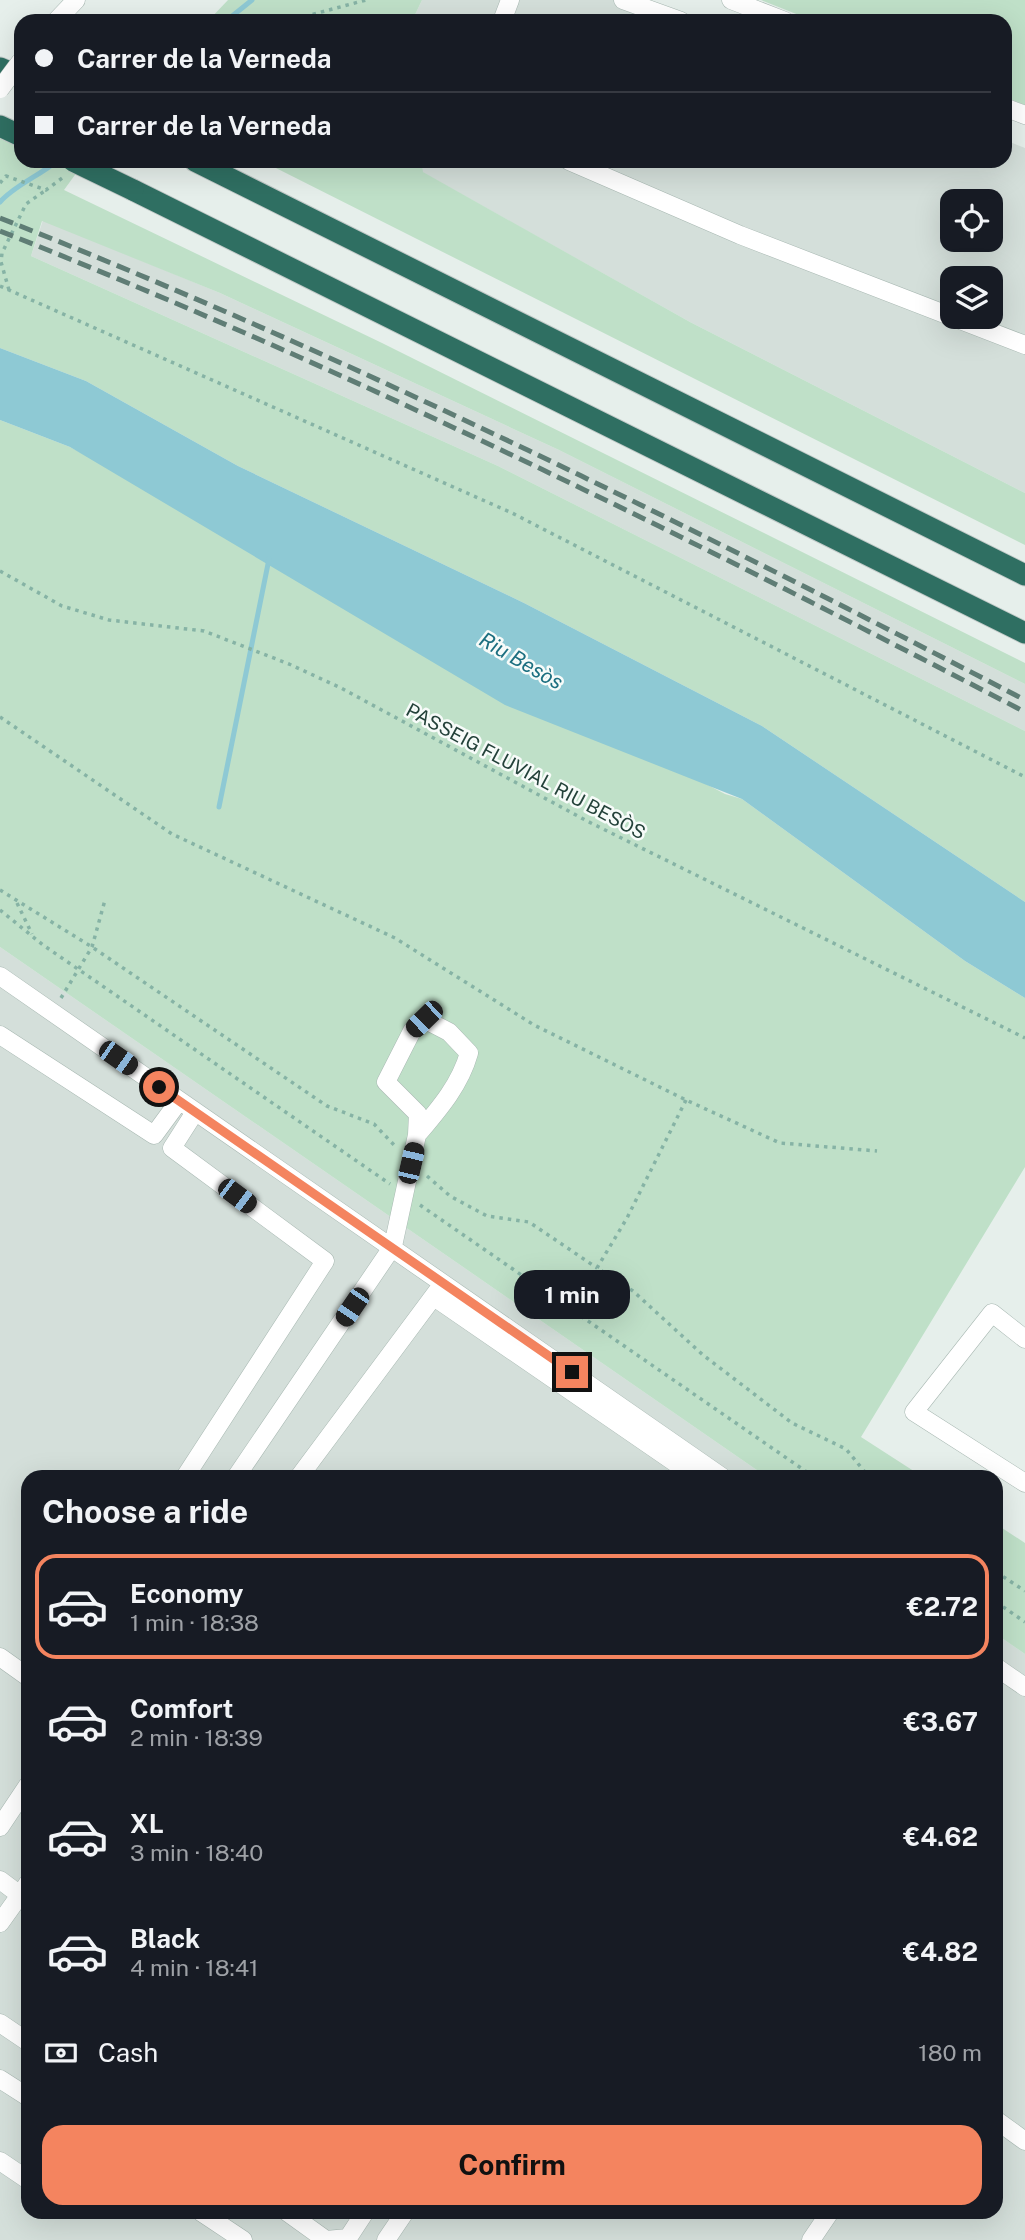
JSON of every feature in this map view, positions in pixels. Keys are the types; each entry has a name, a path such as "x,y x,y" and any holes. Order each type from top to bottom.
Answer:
{"highway":[{"path":"81,168 133,190 1025,633"},
{"path":"209,168 1025,575"}],"street":[{"path":"63,14 76,0"},
{"path":"623,0 662,14"},
{"path":"731,0 767,14"},
{"path":"0,89 14,70"},
{"path":"585,168 740,235 1025,345"},
{"path":"0,976 393,1246 439,1290 686,1470"},
{"path":"241,1470 393,1246 417,1135 418,1114 386,1082 412,1031 424,1019 449,1032 469,1052 463,1072 442,1106 417,1135"},
{"path":"0,1035 154,1135 179,1101"},
{"path":"190,1470 325,1261 172,1148 195,1112"},
{"path":"304,1470 439,1290"},
{"path":"439,1290 711,1470"},
{"path":"1025,1339 992,1313 915,1412 1025,1483"},
{"path":"0,1657 21,1672"},
{"path":"1003,1672 1025,1687"},
{"path":"0,1827 21,1796"},
{"path":"0,1880 21,1888"},
{"path":"0,1923 21,1893"},
{"path":"0,2023 21,2037"},
{"path":"0,2079 21,2092"},
{"path":"1003,2125 1025,2141"},
{"path":"0,2161 21,2175"},
{"path":"211,2219 242,2240"},
{"path":"300,2219 326,2240 348,2238 360,2219"},
{"path":"386,2240 400,2219"},
{"path":"811,2240 825,2219"}],"path":[{"path":"314,14 366,0"},
{"path":"9,290 1,262 2,253 26,204 46,191 71,168"},
{"path":"0,183 6,176 46,191"},
{"path":"0,286 512,513 1025,777"},
{"name":"PASSEIG FLUVIAL RIU BESÒS","path":"0,571 62,606 109,620 204,631 289,664 365,701 587,821 1025,1038"},
{"path":"0,717 172,834 395,937 534,1025 686,1101 780,1143 877,1151"},
{"path":"0,890 92,947 327,1106 374,1124 411,1163 450,1196 487,1216 529,1222 634,1291 703,1355 792,1423 846,1449 863,1470"},
{"path":"52,1012 92,947 105,900"},
{"path":"17,902 33,937"},
{"path":"597,1268 627,1218 686,1101"},
{"path":"1003,1577 1025,1591"},
{"path":"1003,1607 1025,1622"}],"shaded area":[{"path":"422,0 647,0 683,14 415,14"},
{"path":"1012,143 1025,148 1025,493 690,322 422,172 422,168 1012,168"},
{"path":"43,220 220,293 559,450 1025,684 1025,731 498,466 31,256"},
{"path":"0,947 757,1470 21,1470 21,2219 1003,2219 1003,1639 1025,1654 1025,2240 0,2240"}],"green space":[{"path":"228,0 422,0 415,14 215,14"},
{"path":"761,0 1025,0 1025,105 1012,100 1012,14 796,14"},
{"path":"14,127 14,168 80,168 64,190 382,343 1025,663 1025,684 559,450 220,293 42,221 31,256 498,466 1025,731 1025,902 762,726 524,603 238,466 86,381 0,348 0,134"},
{"path":"276,168 422,168 423,172 690,322 1025,493 1025,545"},
{"path":"0,420 70,447 725,794 742,799 965,961 1025,998 1025,1167 861,1437 912,1470 757,1470 0,947"},
{"path":"1003,1529 1025,1543 1025,1654 1003,1639"}],"water":[{"name":"Riu Besòs","path":"0,348 86,381 238,466 524,603 762,726 1025,902 1025,998 965,961 742,799 505,705 70,447 0,420"}],"waterway":[{"path":"235,14 252,0"},
{"path":"0,202 47,168"},
{"path":"219,807 269,559"}],"railway":[{"path":"0,218 262,327 519,446 773,571 1025,700"},
{"path":"0,231 262,340 519,458 773,583 1025,712"}],"route":[{"path":"159,1087 572,1372"}]}
